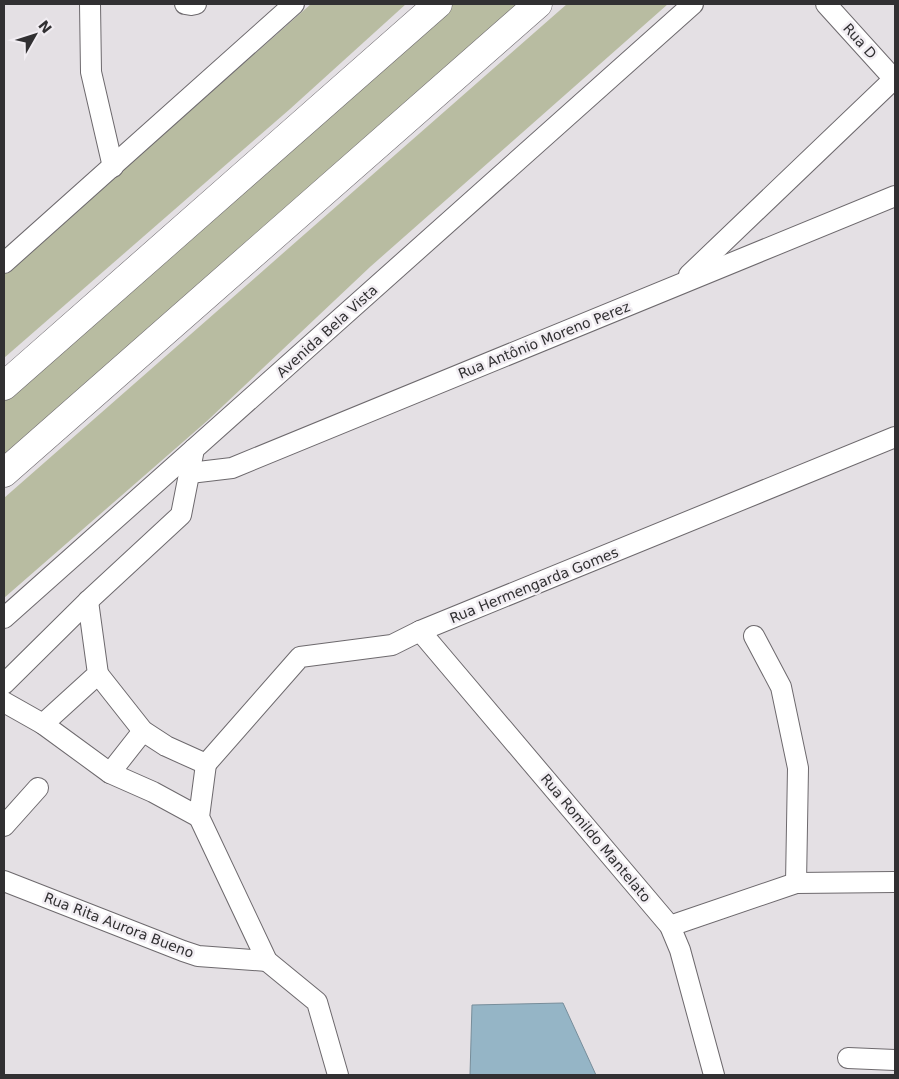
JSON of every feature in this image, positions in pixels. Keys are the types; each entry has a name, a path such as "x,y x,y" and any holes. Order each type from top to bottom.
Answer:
{"highway":[{"path":"386,50 431,4"},
{"path":"4,386 438,4"},
{"path":"4,473 538,4"}],"street":[{"path":"90,4 91,72 113,167"},
{"path":"185,4 196,4"},
{"path":"4,263 294,4"},
{"name":"Avenida Bela Vista","path":"4,618 693,4"},
{"name":"Rua D","path":"826,4 895,78"},
{"path":"681,283 895,78"},
{"name":"Rua Antônio Moreno Perez","path":"190,473 232,468 895,196"},
{"name":"Rua Hermengarda Gomes","path":"206,764 300,657 392,646 420,631 895,437"},
{"path":"4,684 88,601 181,515 194,449"},
{"path":"88,601 98,674 113,696 143,731 166,746 206,764 199,816 267,961 317,1002 338,1075"},
{"name":"Rua Romildo Mantelato","path":"420,631 670,926 680,950 714,1075"},
{"path":"754,636 781,687 798,768 796,883"},
{"path":"43,724 98,674"},
{"path":"4,702 43,724 110,772 199,816"},
{"path":"110,772 143,731"},
{"path":"4,826 38,788"},
{"name":"Rua Rita Aurora Bueno","path":"4,881 183,952 198,956 267,961"},
{"path":"670,926 796,883 895,882"},
{"path":"848,1058 895,1060"}],"green space":[{"path":"311,4 406,4 290,109 4,358 4,275"},
{"path":"452,4 522,4 4,461 4,398"},
{"path":"567,4 668,4 370,267 207,421 4,598 4,498"}],"water":[{"path":"563,1003 596,1075 470,1075 472,1005"}]}
